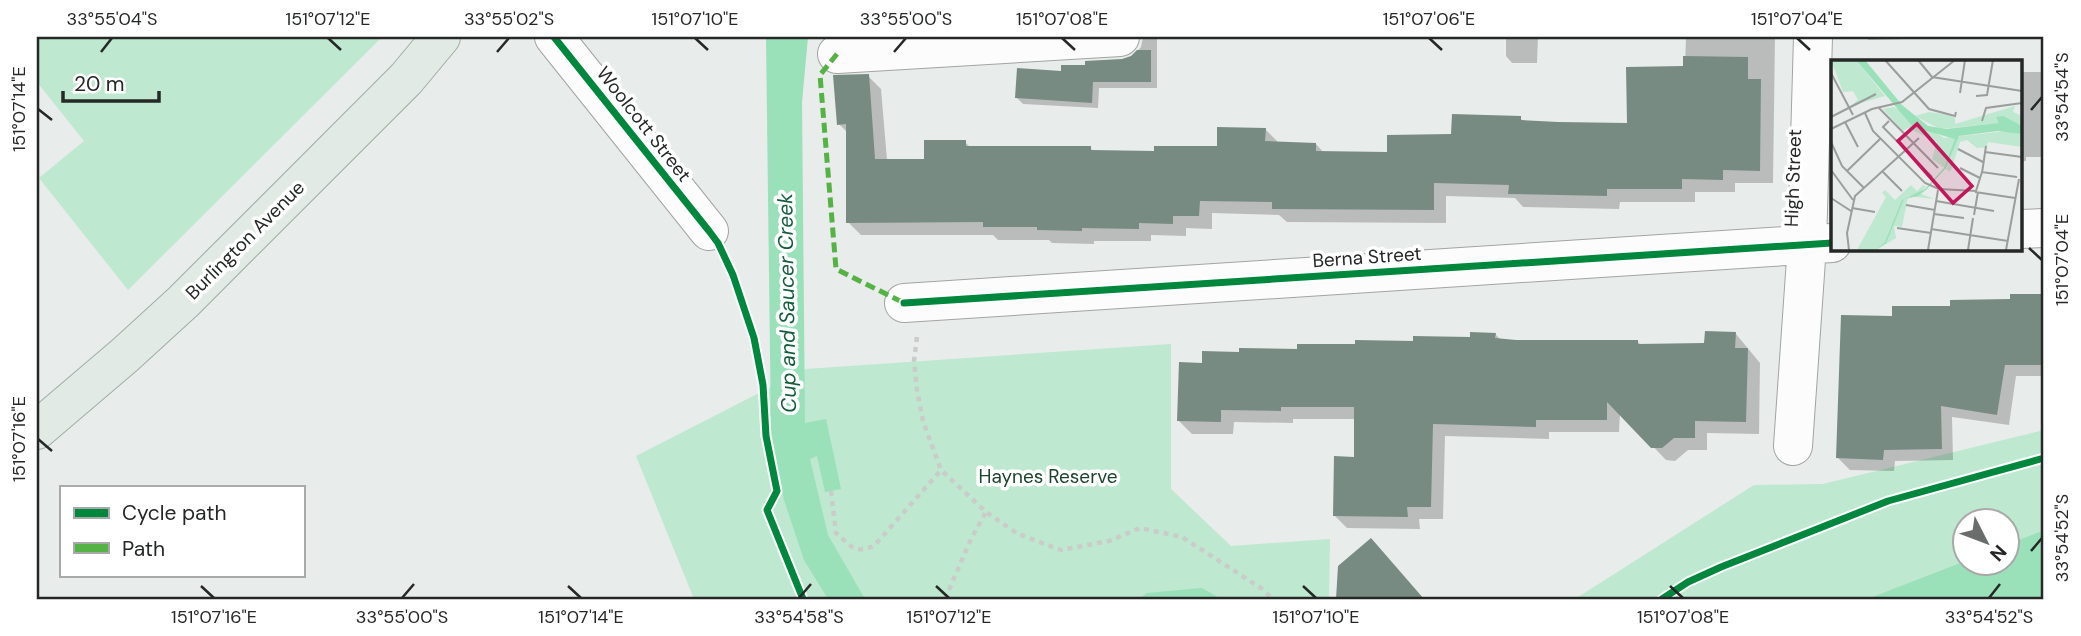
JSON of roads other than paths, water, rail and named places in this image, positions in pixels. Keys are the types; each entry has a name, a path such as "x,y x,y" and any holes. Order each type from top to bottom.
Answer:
{"main road":[{"name":"Burlington Avenue","path":"37,430 183,302 406,79 441,37"}],"street":[{"name":"Woolcott Street","path":"554,37 709,231"},
{"path":"837,54 1120,37"},
{"name":"High Street","path":"1793,446 1820,244 1813,37"},
{"path":"2022,229 2044,228"},
{"name":"Berna Street","path":"913,302 1820,244"}],"water":[{"name":"Cup and Saucer Creek","path":"766,37 808,37 802,102 805,423 826,419 841,489 825,492 817,456 810,459 828,535 865,599 828,599 804,560 784,500 771,431"},
{"path":"2044,530 2044,599 1867,599 1952,566 1952,576 2022,576 2022,539"},
{"path":"1202,588 1221,599 1139,599 1147,593"}],"park label":[{"name":"Haynes Reserve","path":"1048,476"}]}
